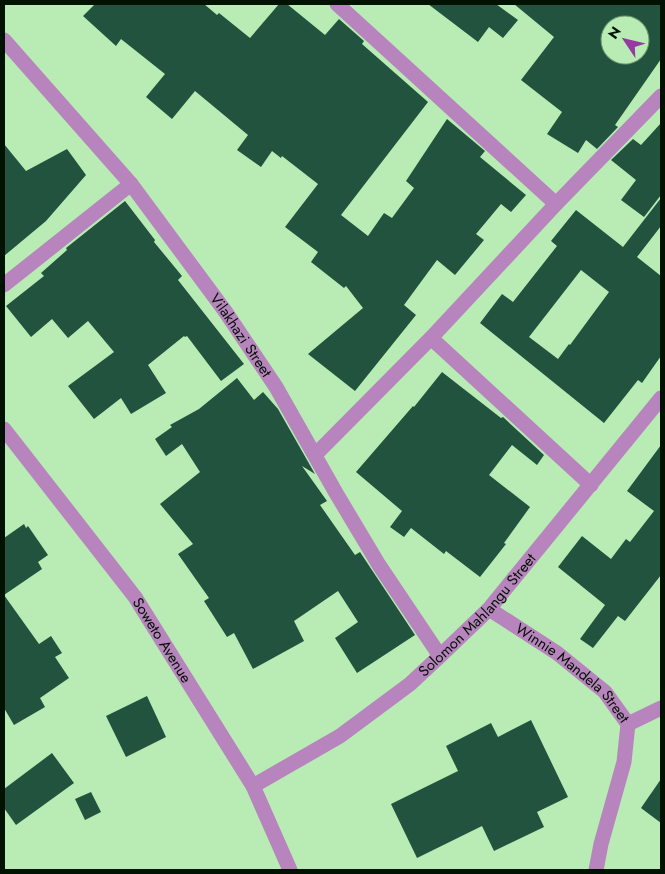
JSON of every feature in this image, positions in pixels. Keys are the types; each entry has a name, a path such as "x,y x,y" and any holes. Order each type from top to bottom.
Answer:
{"street":[{"path":"337,4 556,204"},
{"name":"Vilakhazi Street","path":"4,40 131,184 224,311 276,387 379,565 440,656"},
{"path":"316,455 431,338 556,204 661,96"},
{"path":"4,285 131,184"},
{"path":"431,338 591,485"},
{"name":"Solomon Mahlangu Street","path":"253,786 340,736 410,684 440,656 488,609 661,398"},
{"name":"Soweto Avenue","path":"4,429 135,597 253,786 290,870"},
{"name":"Winnie Mandela Street","path":"488,609 557,652 605,692 628,724 624,762 601,844 596,870"},
{"path":"628,724 661,708"}],"building":[{"path":"95,4 204,4 217,15 219,13 250,38 279,4 287,4 325,35 339,19 364,41 362,44 428,102 341,215 368,236 384,213 392,218 414,188 406,181 447,119 485,151 480,157 526,195 511,212 501,204 476,234 484,240 455,275 437,260 404,305 416,315 355,391 308,354 363,308 346,286 344,288 311,262 318,252 285,227 318,184 282,156 281,158 272,151 261,167 237,150 248,135 195,91 172,119 146,97 165,74 121,39 116,46 83,16"},
{"path":"428,4 496,4 518,20 503,38 489,27 478,42"},
{"path":"514,4 661,4 661,59 615,125 618,127 597,149 586,140 578,153 547,134 562,112 521,80 554,37"},
{"path":"661,123 661,195 644,217 621,200 636,180 611,160 633,139 641,145"},
{"path":"4,144 26,171 67,149 86,175 46,221 4,256"},
{"path":"661,198 661,226 637,257 661,276 661,356 642,383 638,380 604,423 480,323 502,294 513,302 557,246 551,241 576,210 623,247","holes":["581,270 609,292 558,359 529,337"]},
{"path":"125,201 155,240 154,242 182,276 178,280 244,364 221,381 187,336 184,336 148,365 166,393 131,414 121,398 94,419 68,386 114,352 88,321 68,338 52,319 31,337 6,306 44,276 41,273 67,250 66,248"},
{"path":"442,372 501,418 503,417 544,455 537,465 512,445 489,475 530,507 504,543 506,544 480,577 446,551 444,554 411,528 404,537 390,527 402,511 356,472 414,407"},
{"path":"237,378 254,400 263,392 278,409 315,474 302,466 327,501 320,505 355,555 360,552 415,635 357,673 335,638 358,622 338,591 294,621 304,641 253,669 234,633 227,637 204,601 209,598 178,554 193,544 160,504 200,472 182,444 166,456 155,439 172,427 170,425 199,409"},
{"path":"661,445 661,575 625,621 618,616 593,648 580,639 605,605 558,567 582,536 611,559 626,539 630,542 654,511 627,491"},
{"path":"24,524 26,528 28,526 48,555 38,562 42,569 4,595 4,538"},
{"path":"4,595 39,644 51,636 62,653 55,657 69,678 40,698 45,707 14,725 4,708"},
{"path":"147,696 166,737 126,757 106,716"},
{"path":"531,720 568,797 537,812 544,827 494,851 482,826 417,858 391,804 458,771 446,746 491,723 498,737"},
{"path":"52,753 74,783 16,825 4,808 4,789"},
{"path":"661,779 661,823 641,808"},
{"path":"91,792 101,812 85,820 75,799"}]}
